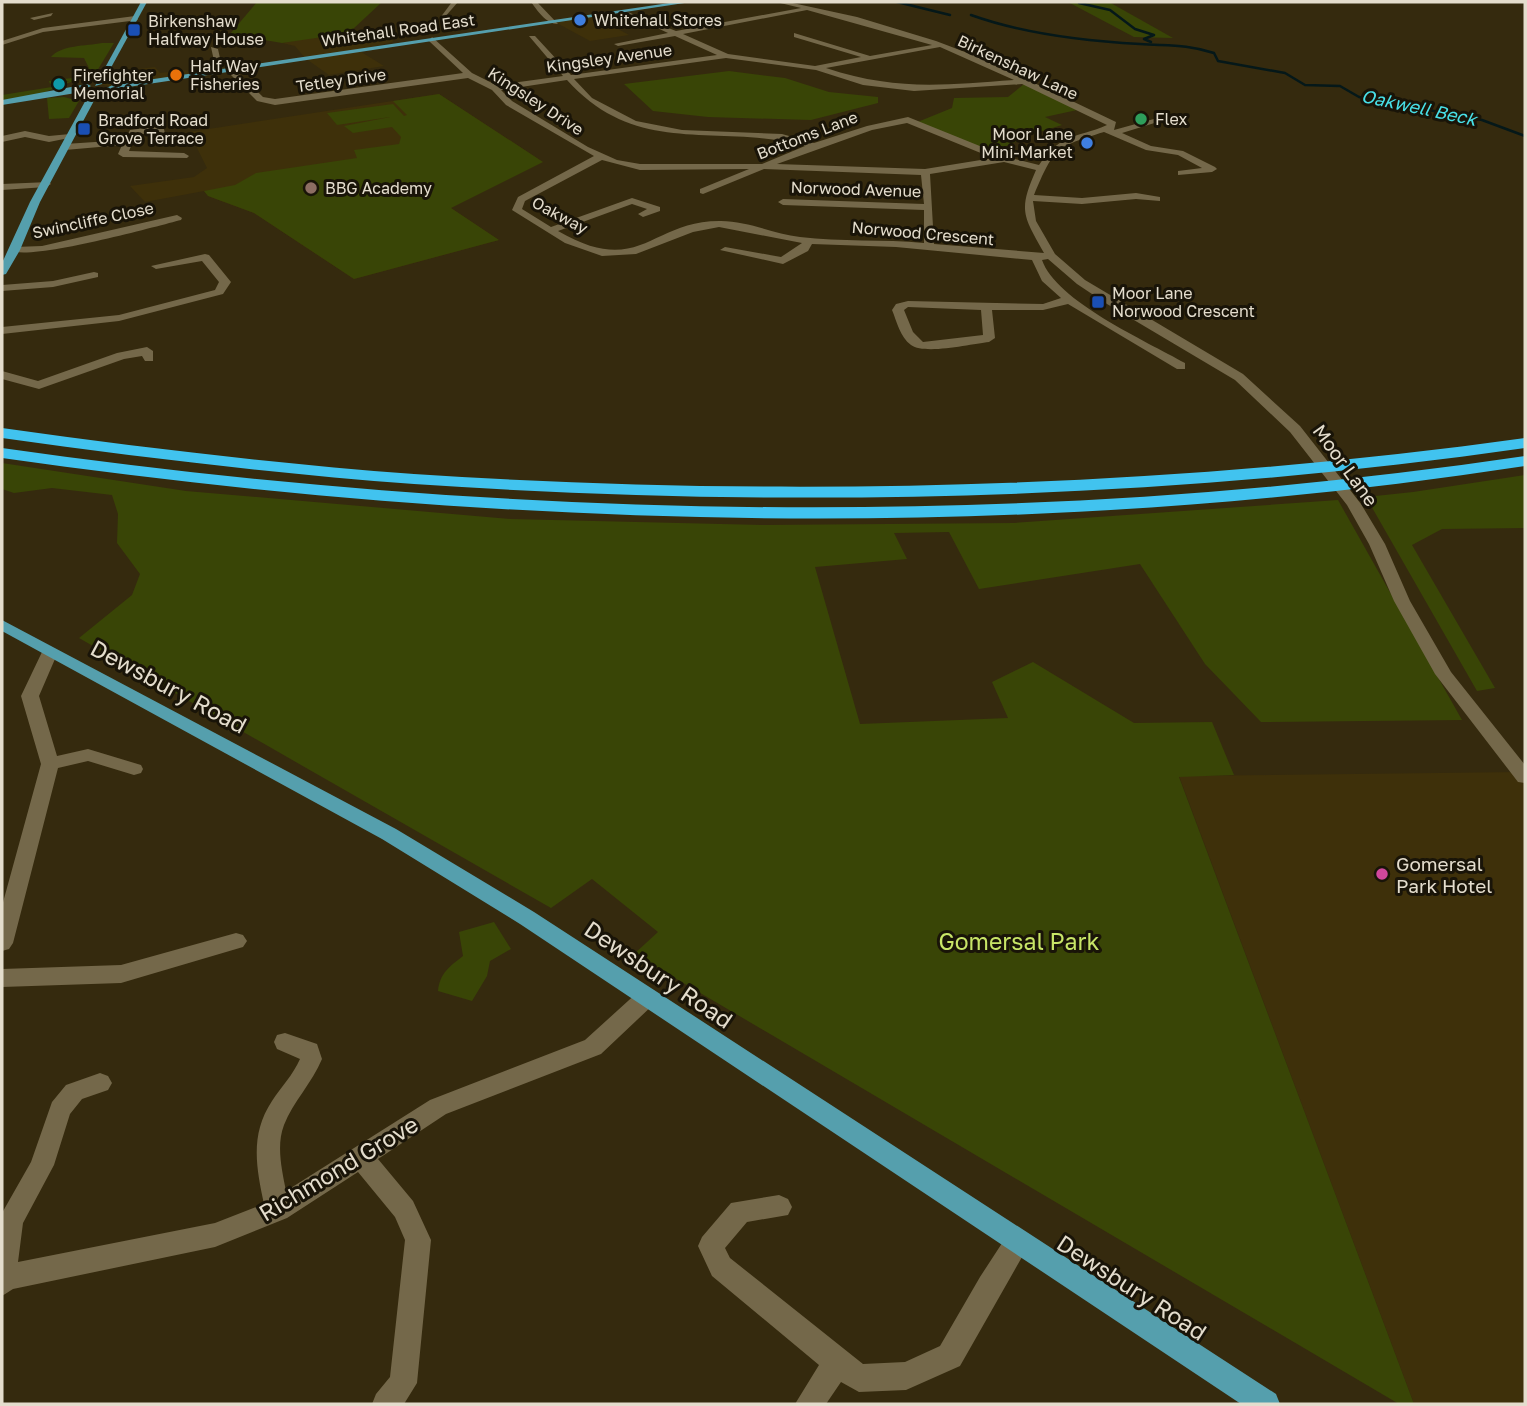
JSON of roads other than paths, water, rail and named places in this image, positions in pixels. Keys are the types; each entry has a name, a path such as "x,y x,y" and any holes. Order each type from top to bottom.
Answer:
{"highway":[{"path":"2,433 249,465 526,488 762,493 976,490 1179,479 1373,461 1525,443"},
{"path":"2,453 89,467 330,494 485,505 659,510 969,512 1303,491 1525,461"}],"main road":[{"path":"2,272 144,2"},
{"name":"Whitehall Road East","path":"96,89 106,92 113,87 688,2"},
{"path":"2,102 96,89"},
{"name":"Dewsbury Road","path":"2,625 394,837 527,918 1017,1243 1266,1404"}],"street":[{"path":"448,15 455,2"},
{"path":"534,2 555,22"},
{"name":"Birkenshaw Lane","path":"779,2 939,46 984,63 1057,101 1113,124 1108,131"},
{"path":"618,44 810,9"},
{"path":"627,12 726,56 815,68 863,83 914,93 1021,82"},
{"path":"51,14 37,17 84,22 135,18"},
{"path":"2,43 44,30 67,28 84,22"},
{"path":"797,34 869,58"},
{"path":"532,38 602,109 633,123 682,133 782,137 814,146"},
{"name":"Kingsley Drive","path":"432,39 469,75 495,88 509,103 600,157 640,167 763,167 925,172 1004,159"},
{"path":"815,68 939,46"},
{"path":"214,49 225,70"},
{"name":"Kingsley Avenue","path":"495,88 726,56"},
{"name":"Tetley Drive","path":"225,70 260,99 275,102 469,75"},
{"path":"1157,199 1136,196 1082,201 1029,198 1041,168 1054,149 1063,142 1158,119"},
{"name":"Bottoms Lane","path":"704,191 814,146 870,128 908,120 1004,159 1041,168"},
{"path":"162,132 156,129 133,132 124,154 184,156"},
{"path":"1108,131 1149,148 1180,153 1212,169 1181,173"},
{"path":"2,139 14,134 68,142 128,142"},
{"name":"Oakway","path":"600,157 521,199 517,210 576,244 603,253 638,252 700,226 717,224 808,242"},
{"path":"925,172 929,207 929,248"},
{"path":"2,187 46,184"},
{"name":"Moor Lane","path":"1029,198 1031,222 1051,256 1111,302 1239,377 1295,429 1354,504 1377,544 1402,601 1444,674 1525,776"},
{"path":"551,230 636,199 656,209 643,214"},
{"name":"Norwood Avenue","path":"783,202 929,207"},
{"name":"Swincliffe Close","path":"15,250 42,249 177,218"},
{"path":"725,250 786,265 808,242"},
{"name":"Norwood Crescent","path":"808,242 858,242 973,254 1036,257"},
{"path":"2,331 119,318 219,292 225,282 211,255 156,266"},
{"path":"1051,256 1036,257 1042,274 1049,283 1181,366"},
{"path":"2,288 53,284 93,275"},
{"path":"986,307 989,338 924,346 916,345 911,340 898,310 900,306 908,304 1043,307 1072,299"},
{"path":"2,375 39,385 121,356 147,351 149,358"},
{"path":"2,943 50,764 30,696 50,652"},
{"path":"50,764 88,755 134,769"},
{"path":"2,978 121,974 236,941"},
{"name":"Richmond Grove","path":"100,1083 74,1092 60,1109 42,1165 11,1221 2,1281 215,1235 278,1210 438,1107 593,1048 647,997"},
{"path":"278,1210 269,1164 271,1125 290,1099 311,1059 309,1051 285,1042"},
{"path":"362,1158 404,1209 418,1240 403,1383 386,1404"},
{"path":"779,1208 740,1211 711,1246 721,1266 859,1378 906,1376 950,1356 989,1286 1017,1243"},
{"path":"809,1404 838,1362"}],"waterway":[{"path":"897,2 950,15"},
{"path":"1082,2 1079,3 1110,10 1135,29 1154,35 1144,39 1151,42"},
{"name":"Oakwell Beck","path":"971,15 991,22 1054,35 1195,48 1214,53 1218,61 1285,73 1305,85 1340,86 1359,97 1482,120 1525,136"}],"place":[{"name":"Whitehall Stores","path":"580,20"},
{"name":"Birkenshaw Halfway House","path":"134,30"},
{"name":"Half Way Fisheries","path":"176,75"},
{"name":"Firefighter Memorial","path":"59,84"},
{"name":"Flex","path":"1141,119"},
{"name":"Bradford Road Grove Terrace","path":"84,129"},
{"name":"Moor Lane Mini-Market","path":"1087,143"},
{"name":"BBG Academy","path":"311,188"},
{"name":"Moor Lane Norwood Crescent","path":"1098,302"},
{"name":"Gomersal Park Hotel","path":"1382,874"}],"park label":[{"name":"Gomersal Park","path":"1019,941"}]}
